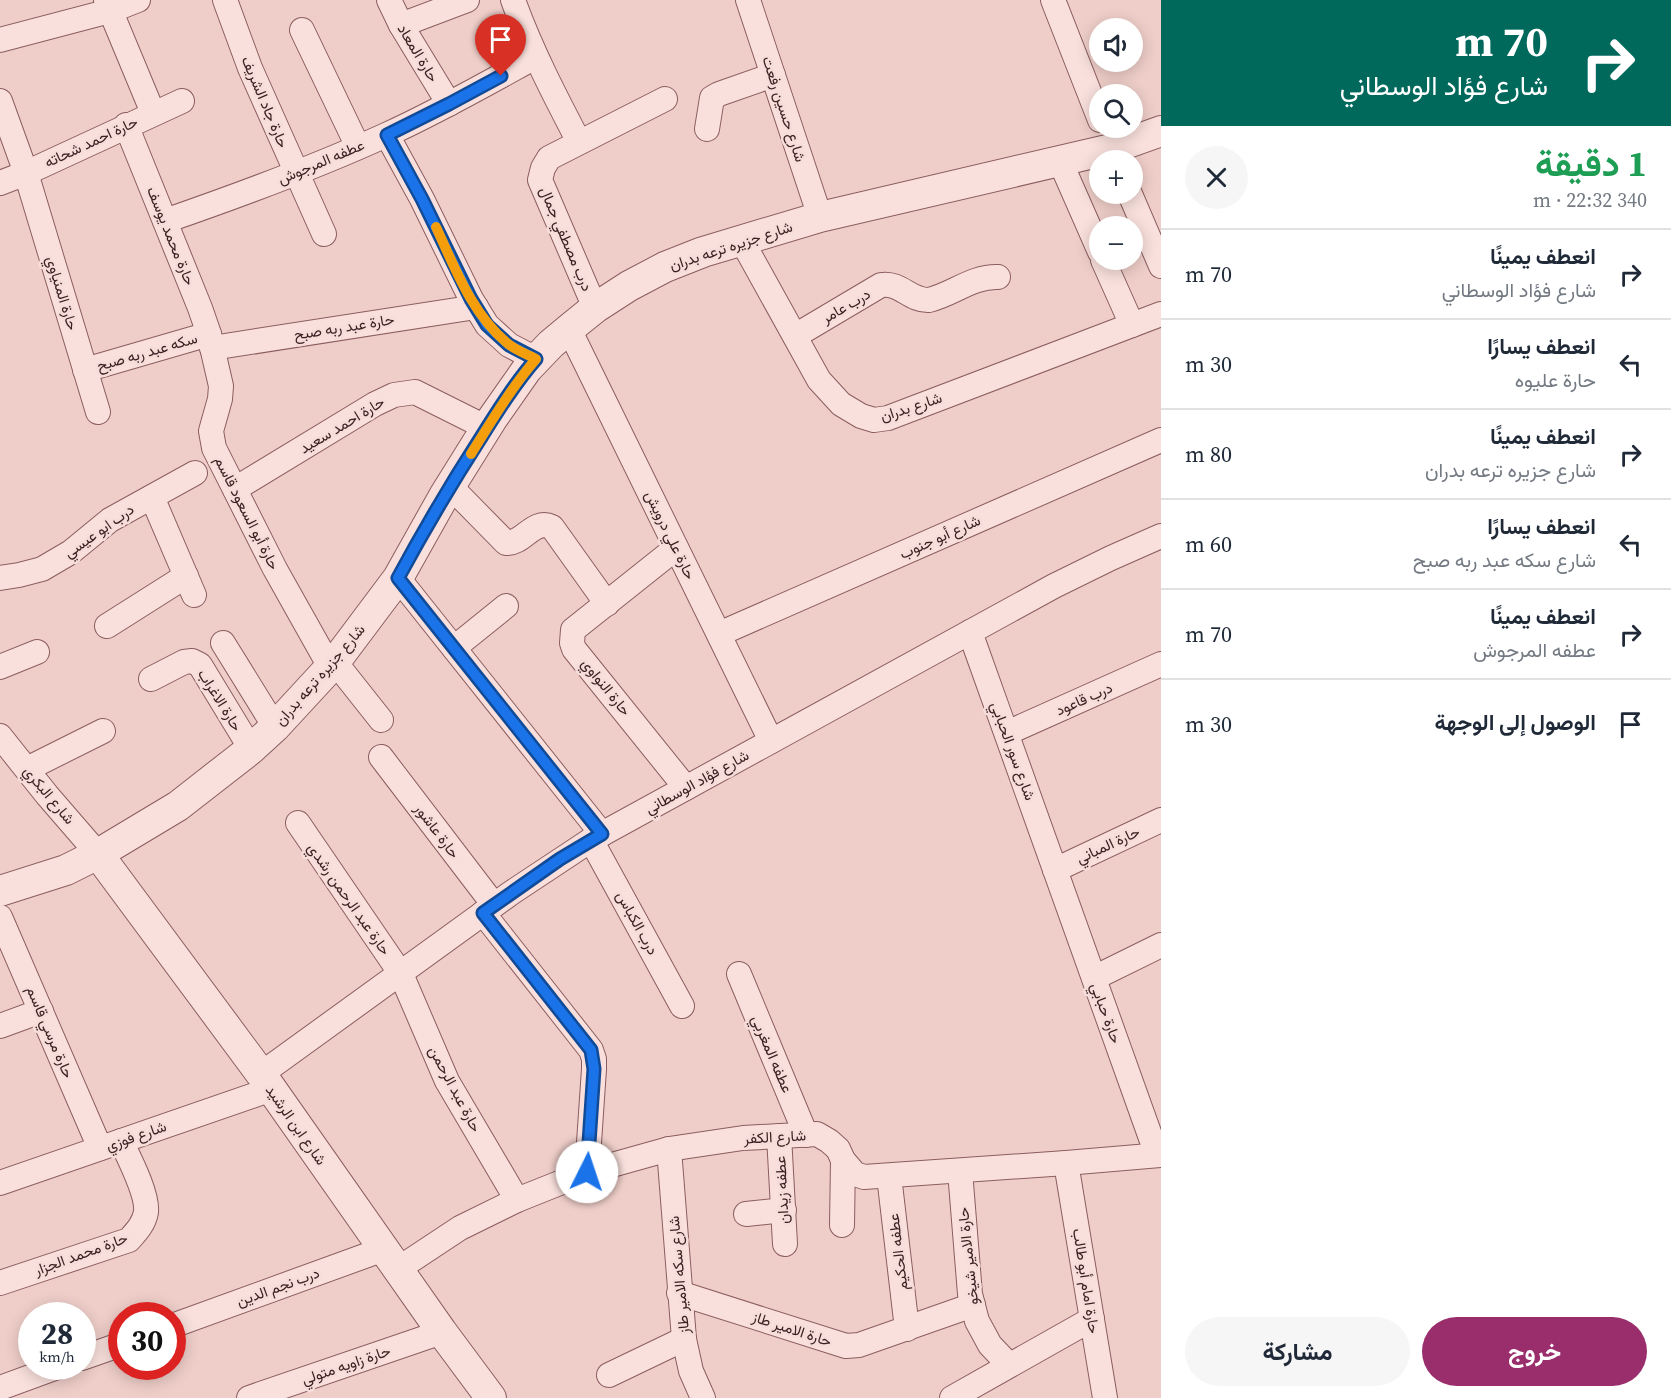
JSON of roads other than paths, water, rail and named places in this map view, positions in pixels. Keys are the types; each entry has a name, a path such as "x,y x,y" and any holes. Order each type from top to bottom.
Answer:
{"street":[{"path":"0,40 108,5 138,0"},
{"name":"حارة جاد الشريف","path":"225,0 250,68 324,234"},
{"name":"حارة المعاد","path":"389,0 401,25 449,104"},
{"path":"401,25 467,0"},
{"path":"513,0 526,38 579,142"},
{"name":"شارع حسين رفعت","path":"748,0 820,217"},
{"path":"1053,0 1089,92"},
{"path":"108,5 153,113"},
{"path":"302,30 358,147"},
{"name":"عطفه المرجوش","path":"165,221 296,174 387,135 536,57"},
{"path":"708,129 712,98 773,75"},
{"name":"درب مصطفي جمال","path":"595,308 540,180 543,168 549,158 665,99"},
{"name":"حارة المنياوي","path":"0,101 26,173 98,412"},
{"name":"حارة احمد شحاته","path":"0,183 182,101"},
{"name":"حارة محمد يوسف","path":"126,125 201,308 211,341"},
{"name":"شارع جزيره ترعه بدران","path":"0,891 66,870 98,854 178,806 251,749 275,727 333,664 398,578 450,486 527,369 595,308 665,267 703,252 820,217 1060,161 1161,131"},
{"path":"387,135 487,325 509,345 536,359"},
{"path":"1060,161 1089,227"},
{"path":"1134,204 1161,266"},
{"name":"شارع بدران","path":"742,241 819,380 842,404 861,416 874,420 888,418 1161,314"},
{"path":"1107,270 1132,325"},
{"name":"درب عامر","path":"795,336 881,285 894,285 922,301 936,299 987,276 998,277"},
{"name":"حارة عبد ربه صبح","path":"211,341 476,307"},
{"name":"حارة علي درويش","path":"569,329 771,741"},
{"name":"سكه عبد ربه صبح","path":"85,370 211,341"},
{"name":"حارة أبو السعود قاسم","path":"211,341 221,386 220,399 211,431 214,448 275,569 333,664 381,720"},
{"name":"حارة احمد سعيد","path":"235,489 394,394 415,392 487,429"},
{"name":"شارع أبو جنوب","path":"719,634 1161,440"},
{"name":"درب ابو عيسي","path":"0,578 42,569 71,552 110,520 195,473"},
{"path":"450,486 506,543 515,542 536,526 552,527 607,604"},
{"path":"107,626 190,585 152,497"},
{"name":"شارع فؤاد الوسطاني","path":"266,1082 401,974 488,909 597,837 970,632 1111,558 1161,536"},
{"name":"حارة النواوي","path":"676,548 573,630 572,643 574,649 686,788"},
{"name":"درب الكباس","path":"398,578 597,837 682,1006"},
{"path":"453,648 506,606"},
{"name":"شارع سور الحبابي","path":"970,632 1056,870"},
{"path":"223,643 275,727"},
{"path":"0,667 37,652"},
{"name":"حارة الاغراب","path":"151,679 184,662 192,661 200,665 251,749"},
{"name":"درب قاعود","path":"1007,734 1161,664"},
{"path":"27,769 104,731"},
{"name":"شارع البكري","path":"0,736 98,854"},
{"name":"حارة عاشور","path":"381,757 591,1050 594,1069 587,1172"},
{"name":"حارة المباني","path":"1056,870 1161,820"},
{"name":"حارة عبد الرحمن رشدي","path":"297,823 401,974"},
{"name":"شارع ابن الرشيد","path":"98,854 266,1082 491,1398"},
{"name":"حارة حبابي","path":"1056,870 1159,1155"},
{"name":"حارة مرسي قاسم","path":"0,916 41,1011 111,1144"},
{"path":"1094,978 1161,945"},
{"name":"حارة عبد الرحمن","path":"401,974 447,1081 517,1200"},
{"name":"عطفه المغربي","path":"739,974 806,1135"},
{"path":"0,1026 41,1011"},
{"name":"شارع فوزي","path":"0,1183 111,1144 266,1082"},
{"name":"شارع الكفر","path":"391,1259 517,1200 587,1172 669,1149 743,1138 817,1134 838,1149 843,1160 855,1174 864,1177 1159,1155"},
{"name":"عطفه زيدان","path":"779,1136 785,1244"},
{"name":"حارة محمد الجزار","path":"0,1283 129,1240 140,1228 146,1213 144,1196 111,1144"},
{"name":"شارع سكه الامير طاز","path":"669,1149 684,1339 691,1371 703,1398"},
{"path":"842,1225 843,1160"},
{"name":"حارة امام أبو طالب","path":"1066,1163 1105,1398"},
{"name":"حارة الامير شيخو","path":"960,1170 970,1294 977,1321 990,1346 1010,1365"},
{"name":"عطفه الحكيم","path":"889,1176 907,1329"},
{"path":"746,1214 783,1210"},
{"name":"درب نجم الدين","path":"186,1322 391,1259"},
{"name":"حارة الامير طاز","path":"679,1293 846,1346 859,1345 973,1305"},
{"path":"952,1398 985,1390 1010,1365 1092,1319"},
{"name":"حارة زاويه متولي","path":"249,1398 442,1332"},
{"path":"609,1375 684,1339"},
{"path":"0,1388 22,1380"}]}
